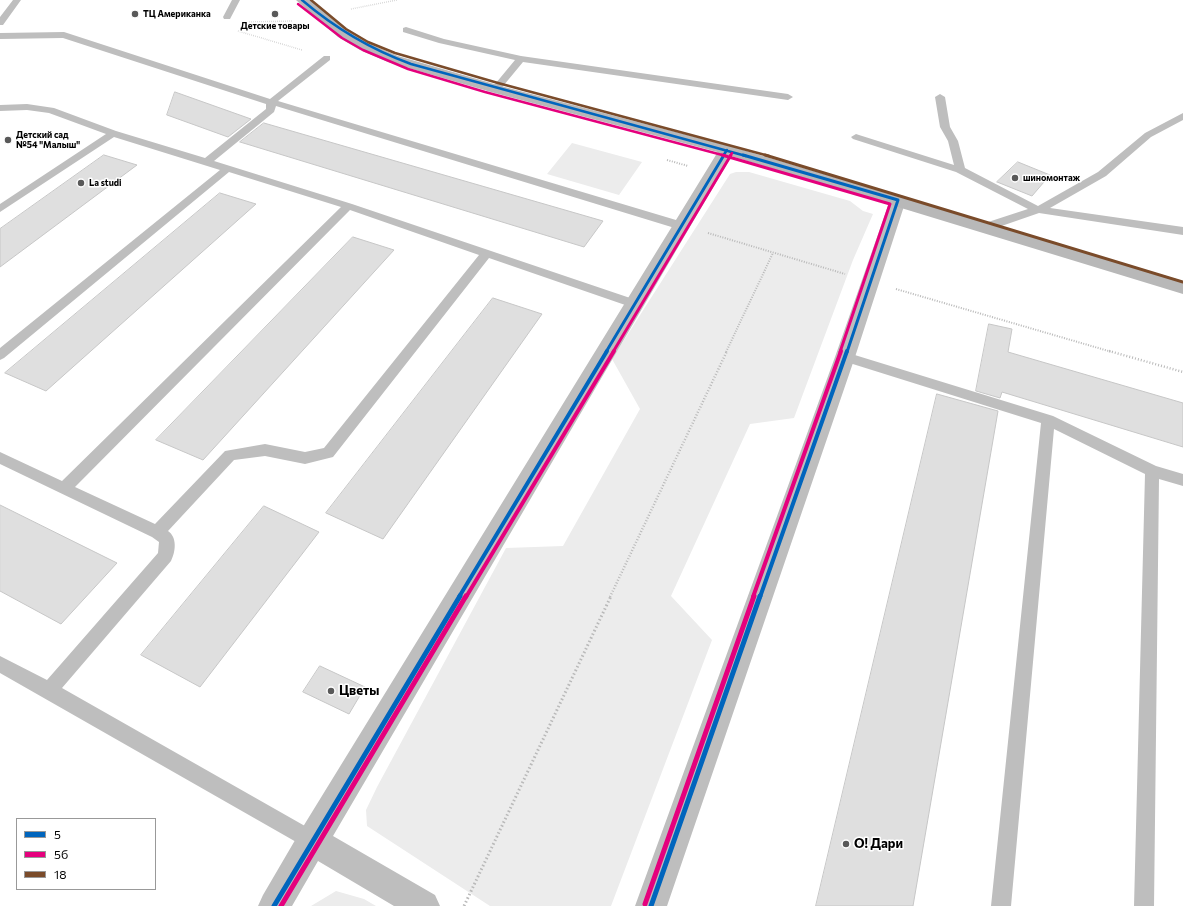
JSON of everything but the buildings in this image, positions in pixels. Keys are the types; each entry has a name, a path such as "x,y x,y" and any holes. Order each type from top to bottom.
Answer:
{"main road":[{"path":"302,0 343,34 365,47 393,59 496,89 726,150 898,200 1183,288"}],"street":[{"path":"274,906 312,840 682,226 726,150"},
{"path":"651,906 845,357 898,200"},
{"path":"312,840 424,906"}],"lane":[{"path":"0,23 17,0"},
{"path":"227,17 236,0"},
{"path":"406,30 442,41 521,59 788,97"},
{"path":"0,36 64,35 271,102 682,226"},
{"path":"271,102 327,58"},
{"path":"496,89 521,59"},
{"path":"940,97 945,128 953,142 960,170"},
{"path":"206,162 271,110 271,102"},
{"path":"0,108 27,107 51,110 113,133 348,206 635,304"},
{"path":"986,227 1038,210 1102,174 1148,135 1183,116"},
{"path":"0,209 113,133"},
{"path":"856,137 960,170 1038,210 1075,214 1183,231"},
{"path":"0,355 227,169"},
{"path":"64,488 348,206"},
{"path":"157,532 230,456 265,450 304,458 328,453 487,254"},
{"path":"845,357 1048,420 1152,470 1183,480"},
{"path":"1001,906 1048,420"},
{"path":"0,458 157,532 167,539 166,556 49,690"},
{"path":"1144,906 1152,470"},
{"path":"0,664 49,690 312,840"}],"path":[{"path":"234,30 327,58"},
{"path":"682,226 1183,372"},
{"path":"464,906 773,253"}],"shaded area":[{"path":"572,143 642,162 619,195 547,174"},
{"path":"736,172 749,172 850,201 863,211 873,214 853,260 794,418 750,424 671,596 712,640 611,906 490,906 367,826 366,810 506,548 563,546 640,409 612,359 730,174"},
{"path":"336,891 364,899 376,906 311,906"}],"transit line":[{"name":"5","path":"302,0 345,33 367,46 388,56 411,64 460,79 641,127 898,200 845,357 651,906"},
{"name":"18","path":"311,0 346,29 368,42 395,53 498,83 729,144 1183,282"},
{"name":"5б","path":"298,4 342,38 363,50 408,69 485,92 701,149 890,204 839,355 645,904"},
{"name":"5","path":"274,906 727,150"},
{"name":"5б","path":"281,906 732,153"}],"place":[{"name":"ТЦ Американка","path":"135,14"},
{"name":"Детские товары","path":"275,14"},
{"name":"Детский сад №54 \"Малыш\"","path":"8,140"},
{"name":"шиномонтаж","path":"1015,178"},
{"name":"La studi","path":"81,183"},
{"name":"Цветы","path":"331,691"},
{"name":"О! Дари","path":"846,844"}]}
